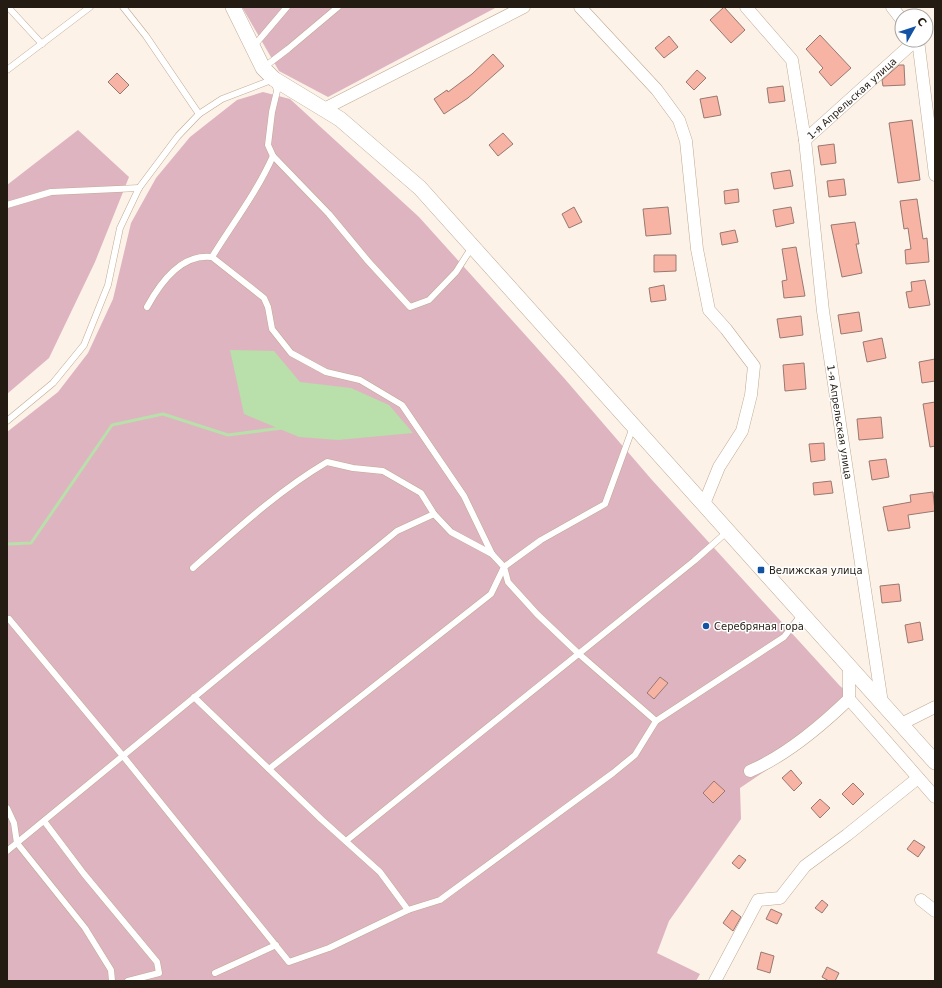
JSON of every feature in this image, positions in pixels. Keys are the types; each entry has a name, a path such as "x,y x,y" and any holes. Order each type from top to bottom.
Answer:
{"street":[{"path":"233,7 263,68 274,79 340,119 420,188 935,762"},
{"path":"324,109 524,7"},
{"path":"580,7 657,90 678,120 686,141 697,249 709,310 726,329 754,366 751,395 742,431 719,466 704,504"},
{"name":"1-я Апрельская улица","path":"746,7 792,60 805,140 823,311 882,703"},
{"name":"1-я Апрельская улица","path":"805,140 908,48"},
{"path":"918,48 935,175"},
{"path":"849,666 849,699 935,797"},
{"path":"750,771 769,763 812,732 824,723 849,699"},
{"path":"901,724 935,707"},
{"path":"715,981 758,900 780,898 805,866 847,836 918,778"},
{"path":"921,900 935,911"}],"lane":[{"path":"8,7 42,44"},
{"path":"7,70 90,7"},
{"path":"123,7 146,36 199,114"},
{"path":"253,48 287,7"},
{"path":"263,68 338,7"},
{"path":"7,421 53,383 84,345 108,285 120,228 139,188 178,136 199,114 222,99 274,79 277,91 272,112 268,145 273,156 329,214 372,267 410,307 429,300 456,272 473,246"},
{"path":"212,257 263,179 273,156"},
{"path":"7,205 51,192 139,188"},
{"path":"147,307 164,280 184,264 200,256 212,257 264,298 268,307 272,329 290,353 326,372 360,380 402,405 464,496 492,554 504,567 508,582 579,654 656,721"},
{"path":"269,769 491,594 504,567 542,540 605,504 634,425"},
{"path":"193,568 269,502 305,475 327,462 353,468 383,471 421,493 434,514 451,532 492,554"},
{"path":"7,852 397,531 434,514"},
{"path":"346,841 694,561 728,531"},
{"path":"9,619 123,756 289,962 329,948 408,910 440,900 613,773 635,755 656,721 784,637 802,614"},
{"path":"194,697 380,872 408,910"},
{"path":"7,808 14,823 17,843 85,928 111,970 112,981"},
{"path":"44,821 84,874 157,962 159,973 128,981"},
{"path":"215,973 276,945"}],"shaded area":[{"path":"242,7 497,7 328,97 279,71"},
{"path":"263,92 290,99 419,217 564,378 652,480 840,686 857,700 832,723 795,751 740,788 741,819 669,921 657,953 700,974 696,981 7,981 7,432 58,392 88,353 113,299 131,223 156,178 190,137 237,100"},
{"path":"78,130 129,177 95,262 49,358 7,394 7,185"},
{"path":"230,350 274,351 300,382 351,388 389,405 413,433 338,440 299,437 244,414"}],"building":[{"path":"724,7 745,30 731,43 710,20"},
{"path":"820,35 851,68 831,86 819,72 823,68 806,49"},
{"path":"669,36 678,47 664,58 655,48"},
{"path":"493,54 504,66 468,98 444,114 434,99 447,90 448,92 472,74"},
{"path":"899,65 904,65 905,85 883,86 882,80"},
{"path":"697,70 706,78 694,90 686,82"},
{"path":"117,73 129,85 120,94 108,82"},
{"path":"783,86 785,101 769,103 767,88"},
{"path":"717,96 721,115 704,118 700,99"},
{"path":"912,120 920,180 898,183 889,123"},
{"path":"503,133 513,144 498,156 489,145"},
{"path":"834,144 836,163 821,165 818,146"},
{"path":"790,170 793,186 774,189 771,173"},
{"path":"844,179 846,195 829,197 827,181"},
{"path":"738,189 739,202 725,204 724,191"},
{"path":"917,199 923,239 927,238 929,262 906,264 905,250 911,249 908,228 904,229 900,201"},
{"path":"574,207 582,222 569,228 562,214"},
{"path":"668,207 671,234 646,236 643,209"},
{"path":"791,207 794,223 776,227 773,210"},
{"path":"855,222 859,244 856,244 862,273 842,277 831,225"},
{"path":"735,230 738,242 722,245 720,233"},
{"path":"796,247 805,296 784,298 782,281 787,280 782,249"},
{"path":"654,255 676,255 676,271 654,272"},
{"path":"925,280 930,305 909,308 906,292 912,291 911,282"},
{"path":"664,285 666,300 651,302 649,288"},
{"path":"859,312 862,331 841,334 838,315"},
{"path":"801,316 803,335 780,338 777,319"},
{"path":"882,338 886,358 867,362 863,342"},
{"path":"935,359 935,381 922,383 919,362"},
{"path":"804,363 806,389 785,391 783,365"},
{"path":"935,402 935,446 930,447 923,404"},
{"path":"881,417 883,438 859,440 857,419"},
{"path":"824,443 825,460 811,462 809,444"},
{"path":"886,459 889,477 872,480 869,461"},
{"path":"831,481 833,493 814,495 813,483"},
{"path":"933,492 935,511 908,515 910,528 888,531 883,507 911,502 910,495"},
{"path":"899,584 901,601 882,603 880,586"},
{"path":"920,622 923,640 908,643 905,625"},
{"path":"660,677 668,683 654,699 647,693"},
{"path":"791,770 802,783 794,791 782,778"},
{"path":"714,781 725,791 713,803 703,793"},
{"path":"853,783 864,794 853,805 842,794"},
{"path":"820,799 830,808 820,818 811,808"},
{"path":"914,840 925,847 918,857 907,849"},
{"path":"739,855 746,860 739,869 732,863"},
{"path":"822,900 828,905 822,913 815,908"},
{"path":"771,909 782,914 777,924 766,919"},
{"path":"732,910 741,917 733,931 723,923"},
{"path":"761,952 774,956 770,973 757,969"},
{"path":"827,967 839,973 835,981 829,981 822,977"}],"waterway":[{"path":"7,544 31,543 112,425 163,414 228,435 282,428"}],"place":[{"name":"Велижская улица","path":"761,570"},
{"name":"Серебряная гора","path":"706,626"}]}
